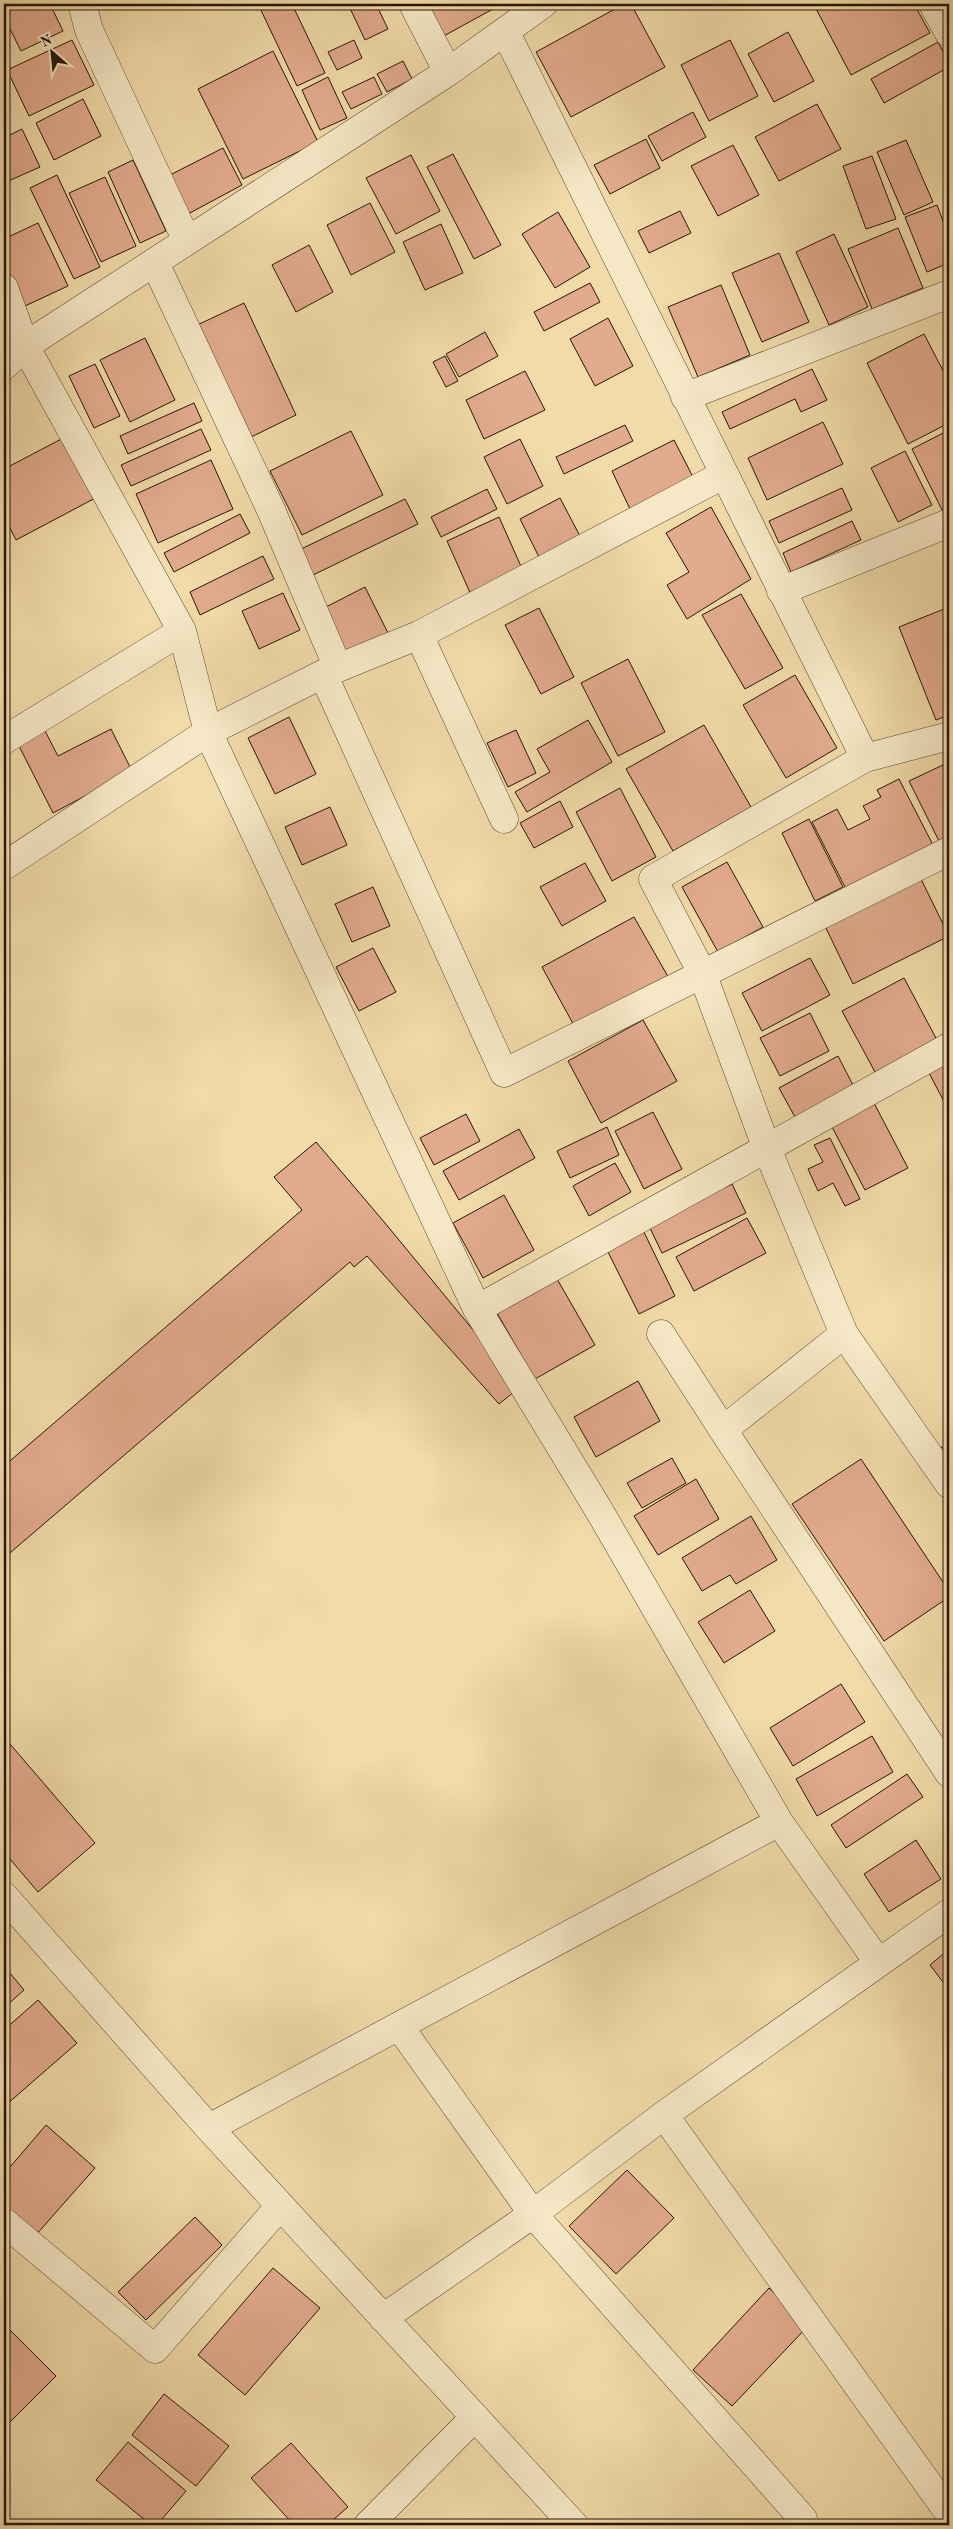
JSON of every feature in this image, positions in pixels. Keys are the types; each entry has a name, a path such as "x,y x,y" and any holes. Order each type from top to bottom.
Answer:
{"street":[{"path":"86,4 84,10 89,30 187,240"},
{"path":"413,4 448,72"},
{"path":"4,366 25,346 448,72 543,4"},
{"path":"933,4 949,33"},
{"path":"505,31 723,475 865,758"},
{"path":"154,263 271,510 330,671 504,1073 949,851"},
{"path":"4,288 25,346 182,631 208,732 476,1309 600,1512 779,1822 878,1962"},
{"path":"685,397 949,294"},
{"path":"4,866 208,732 330,671 419,635 723,475"},
{"path":"781,591 949,523"},
{"path":"4,740 182,631"},
{"path":"419,635 504,819"},
{"path":"949,736 865,758 653,879 702,973 767,1149 844,1334 949,1484"},
{"path":"476,1309 949,1047"},
{"path":"661,1334 949,1773"},
{"path":"723,1430 844,1334"},
{"path":"208,2128 779,1822"},
{"path":"4,1896 208,2128 574,2525"},
{"path":"383,2318 533,2214 664,2115 949,1913"},
{"path":"399,2026 533,2214 803,2520"},
{"path":"664,2115 949,2513"},
{"path":"4,2222 155,2349 280,2206"},
{"path":"368,2525 474,2417"}],"building":[{"path":"17,4 50,4 63,31 21,51 4,17 4,10"},
{"path":"258,4 292,4 325,73 297,86"},
{"path":"348,4 376,4 388,29 365,40"},
{"path":"424,4 502,4 442,37"},
{"path":"624,4 631,4 665,67 571,117 536,52"},
{"path":"914,4 930,33 851,75 814,5"},
{"path":"788,32 814,81 774,102 748,54"},
{"path":"72,40 94,85 29,116 7,70"},
{"path":"354,40 362,58 337,70 328,52"},
{"path":"730,40 758,96 709,121 681,65"},
{"path":"938,42 949,63 949,67 884,103 871,79"},
{"path":"273,51 318,142 243,179 198,89"},
{"path":"403,61 412,79 387,92 377,74"},
{"path":"328,77 347,118 320,130 302,90"},
{"path":"374,77 382,94 351,109 342,92"},
{"path":"4,95 10,108 4,111"},
{"path":"83,99 101,136 54,160 36,123"},
{"path":"817,104 841,149 779,181 755,137"},
{"path":"693,112 706,137 662,161 648,136"},
{"path":"22,129 40,167 4,183 4,138"},
{"path":"646,139 660,168 610,194 594,165"},
{"path":"906,140 933,202 904,215 877,152"},
{"path":"733,145 759,195 718,216 691,166"},
{"path":"223,148 242,185 188,214 168,176"},
{"path":"453,154 501,245 474,259 427,167"},
{"path":"411,155 440,211 396,234 366,178"},
{"path":"872,156 896,219 866,229 843,166"},
{"path":"133,160 166,231 140,243 108,172"},
{"path":"57,175 100,267 74,279 30,188"},
{"path":"105,177 136,246 101,262 69,193"},
{"path":"370,203 395,252 351,275 327,225"},
{"path":"937,205 949,237 949,263 927,272 905,217"},
{"path":"680,211 691,233 649,253 638,231"},
{"path":"558,212 590,267 555,288 522,234"},
{"path":"38,223 68,286 25,306 4,262 4,239"},
{"path":"441,224 463,273 425,290 403,242"},
{"path":"898,228 923,288 872,309 848,249"},
{"path":"834,234 868,307 829,325 796,252"},
{"path":"309,245 333,292 296,312 272,265"},
{"path":"779,253 809,322 762,342 732,273"},
{"path":"590,283 600,302 544,331 534,312"},
{"path":"721,285 750,355 698,377 668,307"},
{"path":"244,303 296,415 245,440 193,327"},
{"path":"608,318 633,366 595,386 570,339"},
{"path":"485,332 498,356 459,377 446,354"},
{"path":"924,334 949,382 949,423 908,444 867,363"},
{"path":"949,337 949,354 943,341"},
{"path":"145,338 175,400 130,422 100,360"},
{"path":"445,356 458,381 446,387 433,362"},
{"path":"95,364 120,416 94,428 69,376"},
{"path":"812,369 827,400 801,412 795,399 730,429 722,412"},
{"path":"525,371 545,410 484,439 466,400"},
{"path":"194,403 202,421 128,454 120,436"},
{"path":"823,422 843,464 767,500 748,458"},
{"path":"625,425 633,441 564,474 556,457"},
{"path":"201,429 211,450 131,486 121,465"},
{"path":"949,430 949,507 942,510 912,449"},
{"path":"351,431 383,495 302,535 270,471"},
{"path":"69,435 101,495 16,540 4,516 4,469"},
{"path":"520,439 543,486 507,504 484,457"},
{"path":"674,440 694,479 630,509 612,471"},
{"path":"905,451 932,505 898,522 871,468"},
{"path":"211,460 233,509 158,543 136,494"},
{"path":"842,488 852,510 779,543 769,521"},
{"path":"487,489 497,509 441,537 431,517"},
{"path":"560,498 581,538 540,559 520,519"},
{"path":"405,499 418,524 311,576 299,550"},
{"path":"711,507 751,579 687,619 667,585 689,572 666,533"},
{"path":"240,514 250,533 174,572 164,553"},
{"path":"499,517 524,573 472,597 447,541"},
{"path":"852,521 861,540 791,572 783,553"},
{"path":"263,556 274,579 200,615 190,592"},
{"path":"365,587 388,633 341,656 318,611"},
{"path":"283,593 300,630 259,649 242,611"},
{"path":"741,594 783,668 745,689 702,615"},
{"path":"949,607 949,715 936,720 899,627"},
{"path":"539,608 574,677 541,694 505,625"},
{"path":"628,659 665,732 618,756 581,683"},
{"path":"795,675 837,748 786,778 743,705"},
{"path":"289,717 316,774 275,794 248,738"},
{"path":"588,720 612,762 527,812 515,792 550,772 537,749"},
{"path":"704,725 751,807 673,851 626,769"},
{"path":"44,729 58,756 111,729 132,771 53,813 18,744"},
{"path":"516,730 536,773 508,787 487,743"},
{"path":"945,764 949,773 949,846 943,849 909,781"},
{"path":"899,779 933,845 846,889 812,822 837,809 848,830 870,819 863,806 881,797 877,790"},
{"path":"620,788 656,857 612,881 576,812"},
{"path":"560,801 573,827 534,848 520,823"},
{"path":"330,807 347,845 302,865 285,827"},
{"path":"809,819 843,887 815,901 782,833"},
{"path":"727,862 763,927 718,952 682,887"},
{"path":"585,863 606,901 562,926 540,887"},
{"path":"919,875 949,936 853,984 823,922"},
{"path":"373,887 390,926 352,942 335,904"},
{"path":"634,917 670,980 577,1031 542,967"},
{"path":"373,948 396,992 359,1011 336,967"},
{"path":"810,958 830,995 762,1031 742,993"},
{"path":"904,978 937,1040 875,1072 842,1011"},
{"path":"810,1013 829,1051 780,1076 760,1038"},
{"path":"643,1020 677,1081 601,1123 568,1061"},
{"path":"838,1056 853,1085 795,1117 779,1088"},
{"path":"949,1063 949,1111 929,1073"},
{"path":"874,1103 908,1168 865,1190 831,1125"},
{"path":"653,1112 682,1169 644,1189 615,1131"},
{"path":"466,1114 480,1141 434,1165 420,1138"},
{"path":"607,1127 619,1155 570,1178 557,1151"},
{"path":"519,1129 535,1158 459,1200 443,1171"},
{"path":"830,1138 860,1199 845,1206 833,1183 818,1191 808,1169 823,1162 814,1145"},
{"path":"316,1142 520,1387 499,1404 367,1256 354,1267 350,1262 4,1558 4,1466 302,1210 274,1177"},
{"path":"615,1163 631,1192 589,1216 573,1186"},
{"path":"732,1184 746,1213 662,1253 648,1224"},
{"path":"504,1195 534,1250 483,1278 453,1223"},
{"path":"747,1218 766,1253 694,1291 676,1257"},
{"path":"640,1224 675,1296 639,1314 603,1242"},
{"path":"553,1272 595,1345 535,1379 493,1306"},
{"path":"638,1381 660,1421 596,1457 574,1417"},
{"path":"949,1443 949,1473 937,1450"},
{"path":"672,1458 686,1483 642,1508 627,1483"},
{"path":"861,1459 949,1591 949,1597 884,1641 792,1504"},
{"path":"696,1479 719,1519 658,1555 634,1516"},
{"path":"751,1516 777,1560 736,1584 730,1575 702,1591 682,1558"},
{"path":"750,1590 775,1631 724,1663 698,1622"},
{"path":"841,1684 865,1722 793,1766 770,1728"},
{"path":"872,1736 893,1772 817,1816 796,1779"},
{"path":"4,1737 95,1843 38,1892 4,1852"},
{"path":"907,1774 923,1797 846,1848 831,1825"},
{"path":"916,1840 941,1879 889,1912 864,1874"},
{"path":"949,1949 949,1990 930,1965"},
{"path":"4,1966 24,1990 4,2008"},
{"path":"38,2000 77,2043 6,2105 4,2103 4,2030"},
{"path":"46,2125 95,2168 35,2236 4,2209 4,2174"},
{"path":"627,2170 674,2218 616,2274 569,2226"},
{"path":"195,2217 222,2245 146,2320 118,2292"},
{"path":"273,2268 320,2308 245,2395 198,2355"},
{"path":"769,2288 809,2325 732,2406 693,2370"},
{"path":"4,2324 56,2376 4,2428"},
{"path":"164,2394 229,2446 196,2486 132,2435"},
{"path":"128,2442 186,2491 157,2525 151,2525 96,2480"},
{"path":"291,2443 348,2507 327,2525 294,2525 251,2478"}]}
